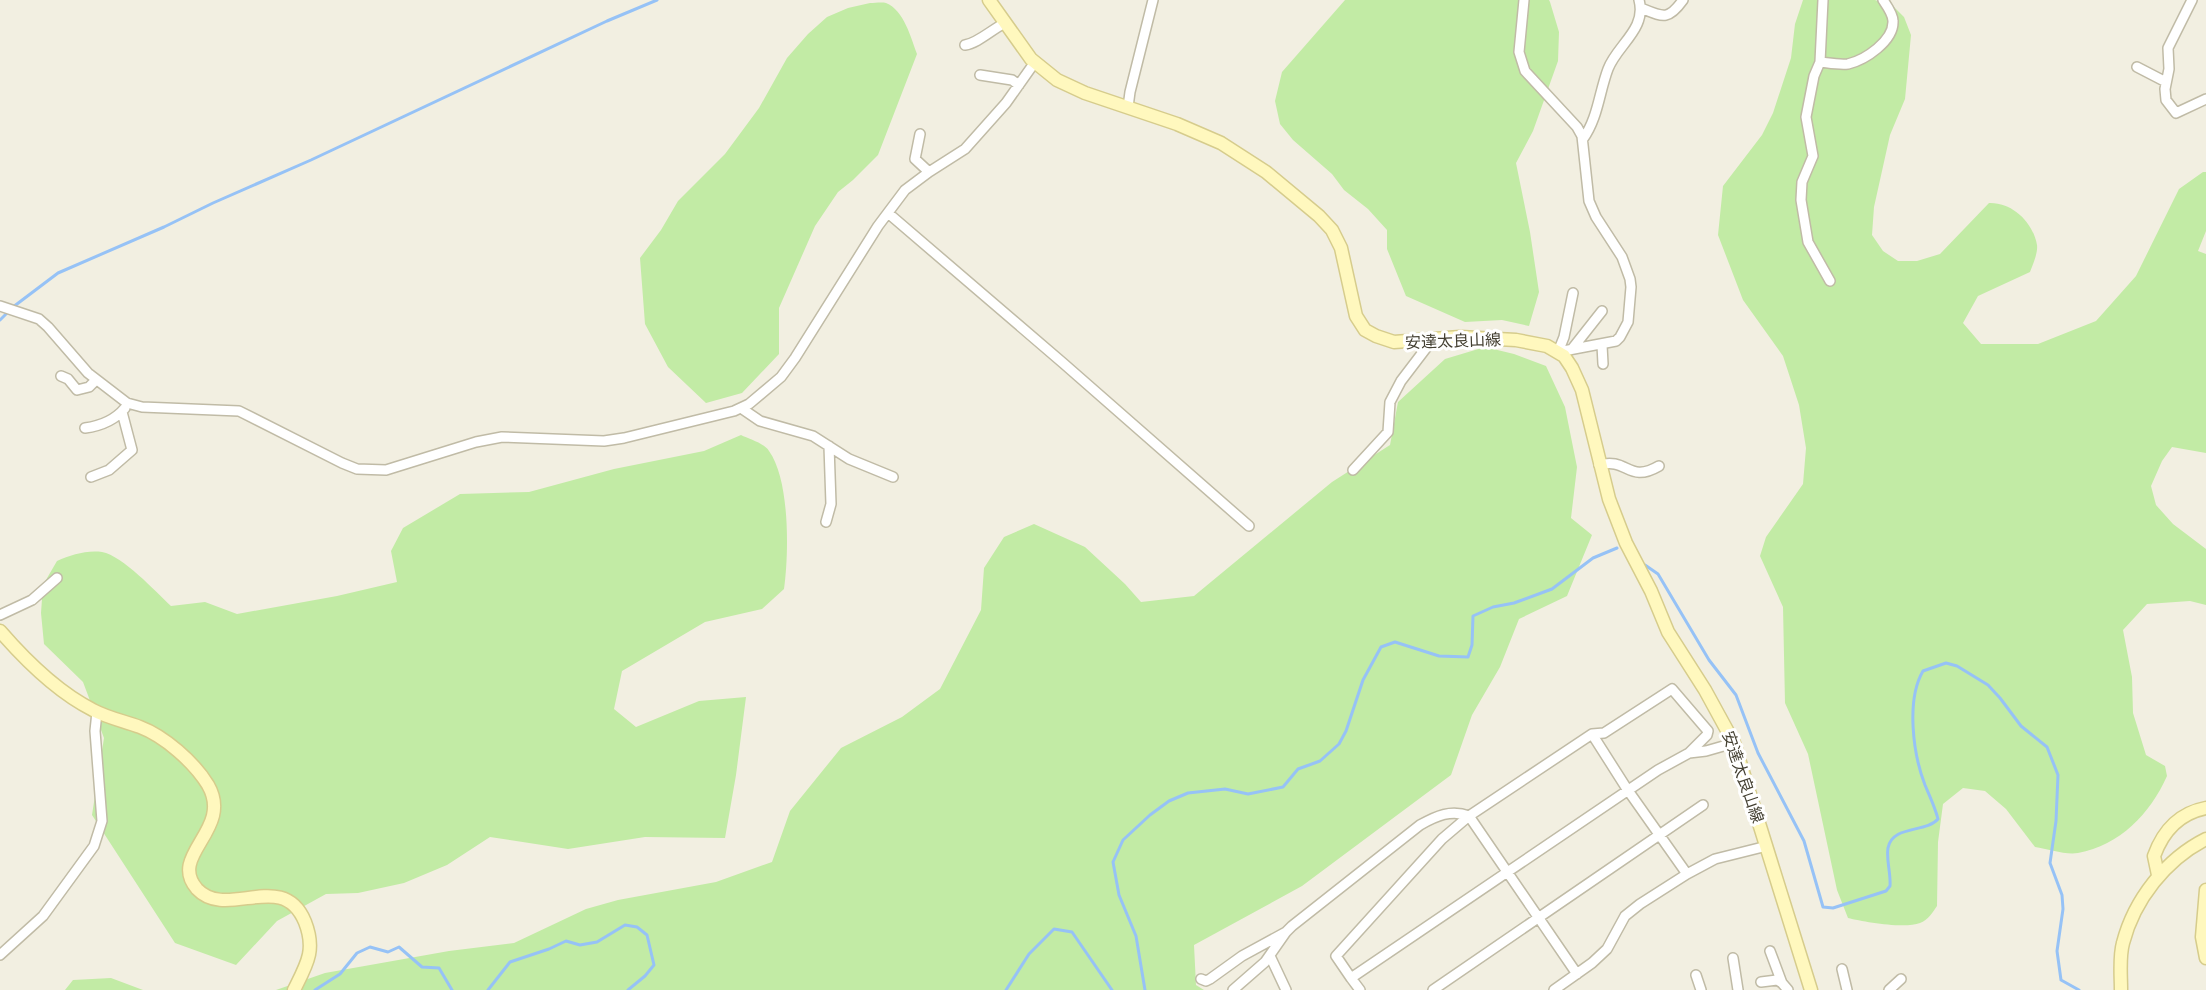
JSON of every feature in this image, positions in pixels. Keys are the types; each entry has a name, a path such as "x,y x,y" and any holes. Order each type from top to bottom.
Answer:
{"main road":[{"name":"安達太良山線","path":"990,0 1035,62 1057,80 1084,93 1204,134 1266,172 1319,216 1332,230 1341,248 1356,316 1365,330 1394,342 1480,337 1516,339 1537,343 1558,351 1564,356 1582,390 1599,465 1616,518 1668,632 1705,690 1734,743 1811,990"},
{"path":"0,631 43,676 64,693 97,712 157,734 173,747 207,783 213,796 214,811 210,825 189,863 189,876 198,889 210,898 226,902 264,895 293,904 302,915 310,935 311,947 307,963 294,990"},
{"path":"2158,875 2154,856 2165,835 2180,817 2206,808"},
{"path":"2121,990 2122,945 2130,922 2158,875 2206,839"},
{"path":"2206,890 2202,937 2206,958"}],"street":[{"path":"1128,107 1153,0"},
{"path":"1524,0 1520,60 1526,71 1577,127 1583,139 1589,201 1596,217 1622,257 1631,287 1628,322 1616,341 1558,351"},
{"path":"1583,139 1592,127 1608,69 1634,30 1640,4 1666,16 1674,12 1683,0"},
{"path":"1823,0 1820,62 1806,108 1813,156 1802,182 1801,200 1808,242 1830,280"},
{"path":"1820,62 1841,64 1855,62 1867,57 1885,40 1892,30 1893,18 1883,0"},
{"path":"2192,0 2168,48 2169,69 2166,100 2176,113 2206,99"},
{"path":"965,45 974,43 989,31 1005,23"},
{"path":"1,306 39,319 96,380 118,399 142,406 239,411 357,469 379,471 392,469 502,437 614,440 638,436 741,408 764,393 786,371 809,339 888,213 905,190 929,171 965,149 978,136 1035,62"},
{"path":"2137,67 2166,82"},
{"path":"980,75 1012,80 1019,85"},
{"path":"920,134 915,159 929,171"},
{"path":"888,213 1249,526"},
{"path":"1558,351 1564,337 1573,293"},
{"path":"1572,349 1602,310"},
{"path":"1353,470 1388,432 1389,402 1401,381 1433,339"},
{"path":"1602,345 1603,364"},
{"path":"61,376 69,379 77,390 89,387 96,380"},
{"path":"85,428 97,426 122,412 129,404"},
{"path":"741,408 760,421 813,436 849,459 893,477"},
{"path":"91,477 109,470 132,450 122,412"},
{"path":"826,522 831,504 829,446"},
{"path":"1599,465 1614,463 1635,473 1650,471 1659,466"},
{"path":"0,615 32,600 57,578"},
{"path":"1351,978 1627,789 1689,753 1707,735 1708,731 1671,689 1604,733 1592,734 1469,816 1442,839 1336,956 1351,978 1360,990"},
{"path":"0,955 43,916 94,846 99,835 102,821 95,731 97,712"},
{"path":"1592,734 1627,789 1687,874"},
{"path":"1689,753 1707,751 1734,743"},
{"path":"1432,990 1703,805"},
{"path":"1201,979 1210,980 1242,956 1286,932 1420,825 1448,813 1461,813 1469,816 1577,974"},
{"path":"1554,990 1607,949 1625,916 1640,904 1715,859 1767,846"},
{"path":"1233,990 1270,956 1286,932"},
{"path":"1770,951 1785,987"},
{"path":"1270,956 1286,990"},
{"path":"1733,958 1738,990"},
{"path":"1842,969 1846,986"},
{"path":"1696,975 1701,990"},
{"path":"1846,986 1853,975"},
{"path":"1889,990 1901,979"},
{"path":"1761,982 1777,980 1785,987"}],"green space":[{"path":"1345,0 1549,0 1559,32 1558,61 1533,131 1516,163 1539,292 1529,326 1502,320 1465,322 1406,296 1387,249 1387,230 1368,209 1344,190 1332,174 1293,140 1280,124 1275,101 1282,72"},
{"path":"1803,0 1875,0 1894,7 1904,17 1911,35 1905,99 1890,135 1874,207 1872,235 1883,251 1898,261 1917,261 1940,254 1989,203 2006,206 2013,210 2026,221 2031,229 2037,248 2030,272 1978,296 1963,323 1981,344 2038,344 2096,321 2136,276 2179,189 2206,172 2206,231 2198,251 2206,254 2206,453 2172,447 2162,461 2151,486 2156,505 2173,524 2206,549 2206,605 2190,601 2147,604 2123,630 2132,677 2133,713 2146,755 2165,766 2167,776 2152,803 2132,826 2107,843 2078,853 2062,853 2035,847 2006,809 1985,791 1963,788 1943,804 1938,842 1937,906 1925,920 1913,925 1884,924 1848,918 1837,890 1808,754 1785,703 1783,607 1760,556 1766,537 1803,484 1806,448 1799,405 1783,356 1743,300 1718,235 1723,186 1762,135 1773,113 1791,58 1795,24"},
{"path":"870,3 886,3 898,12 906,25 917,54 878,155 838,192 815,226 779,308 779,354 742,393 706,403 668,367 645,324 640,258 661,230 678,201 725,154 759,108 787,58 808,34 827,17 848,8"},
{"path":"1485,347 1514,354 1546,366 1565,407 1577,467 1571,518 1592,535 1567,596 1519,619 1500,667 1472,715 1451,775 1302,886 1194,945 1196,985 1204,990 276,990 325,973 449,951 514,943 586,909 618,900 716,882 772,862 790,811 841,748 902,717 940,689 981,610 984,568 1004,537 1034,524 1085,547 1141,602 1194,596 1332,482 1390,445 1398,402 1445,359"},
{"path":"741,435 767,448 776,464 781,480 787,538 784,589 762,609 705,622 622,671 614,709 636,727 699,701 746,697 725,838 645,837 568,849 490,837 447,865 404,883 358,893 326,894 277,921 236,965 175,943 92,815 104,738 83,682 44,644 41,613 43,585 57,561 90,552 110,555 138,575 171,606 205,602 237,614 337,596 397,582 391,551 403,528 460,494 529,492 614,469 704,451"},
{"path":"111,978 143,990 65,990 73,980"}],"waterway":[{"path":"0,320 13,307 58,273 164,227 607,21 657,0"},
{"path":"1145,990 1136,936 1119,895 1113,862 1123,840 1169,801 1188,793 1225,789 1248,794 1283,787 1298,769 1320,761 1339,744 1346,731 1363,680 1381,647 1395,642 1439,656 1468,657 1472,645 1473,616 1493,607 1514,603 1552,589 1593,558 1617,548"},
{"path":"1645,565 1658,574 1709,660 1736,695 1758,753 1804,841 1823,907 1833,908 1886,891 1890,886 1888,848 1891,841 1902,832 1926,826 1938,819 1917,758 1913,727 1914,697 1923,671 1946,663 1957,666 1988,685 2021,726 2047,747 2058,775 2056,821 2050,863 2062,895 2063,909 2057,951 2061,980 2079,990"},
{"path":"488,990 510,962 566,941 580,945 597,942 625,925 637,927 647,935 654,965 628,990"},
{"path":"1006,990 1029,954 1054,929 1072,932 1112,990"},
{"path":"315,990 340,974 357,953 370,947 388,952 399,947 422,967 439,968 452,990"}]}
